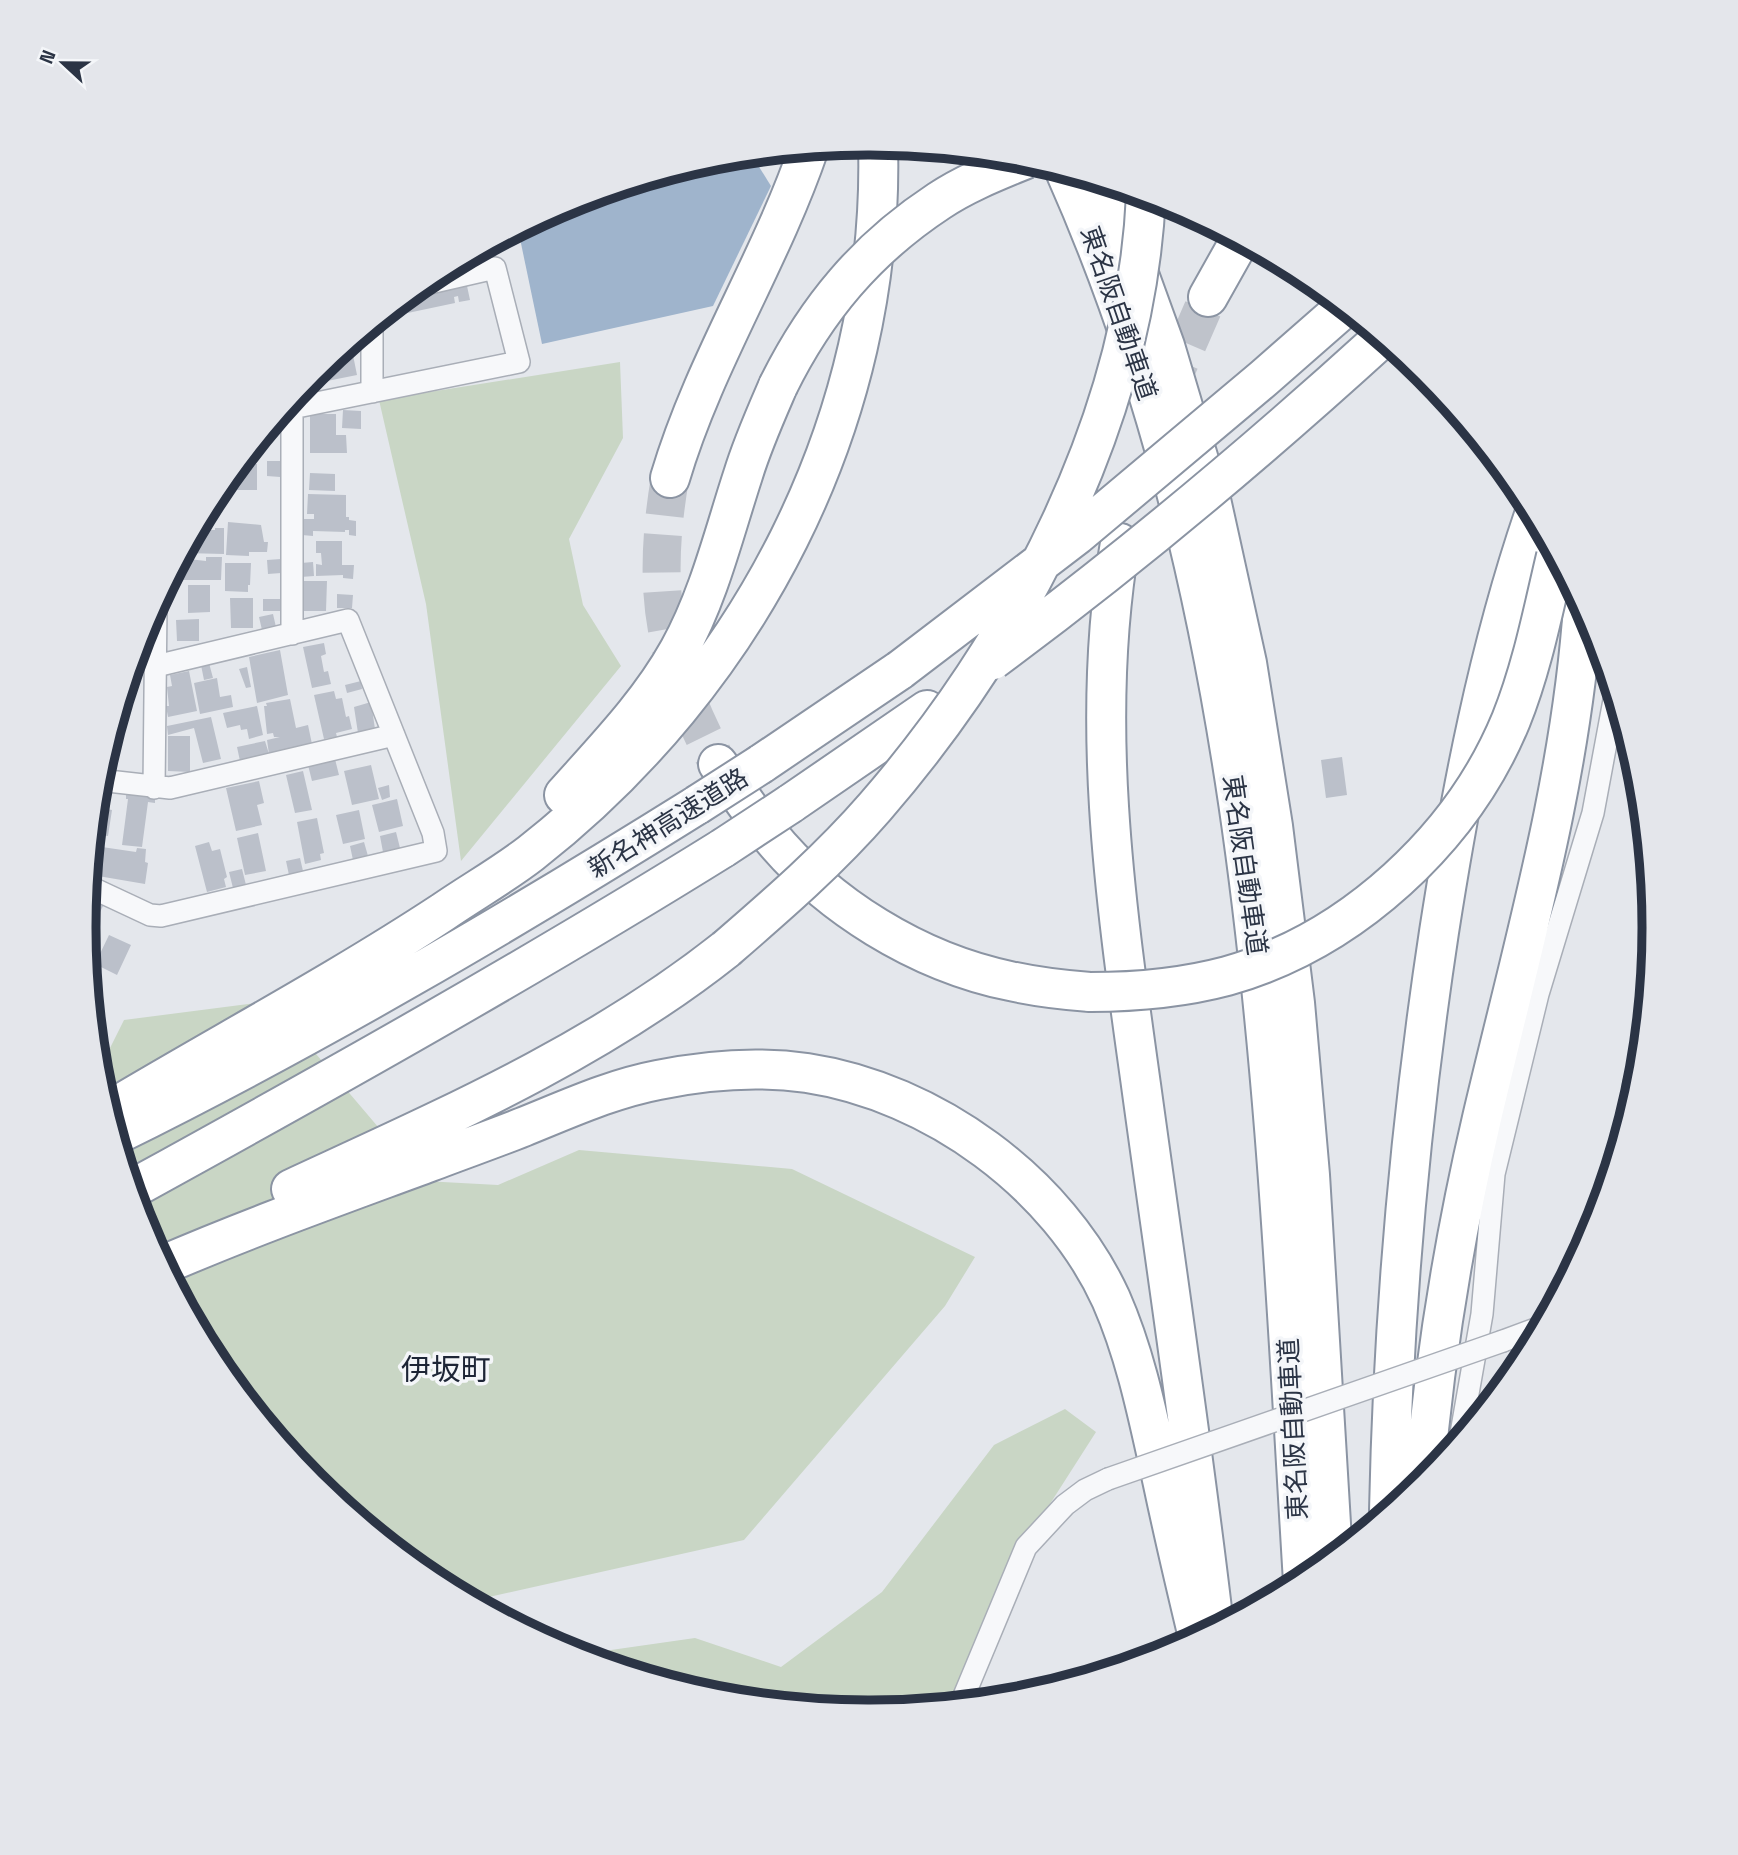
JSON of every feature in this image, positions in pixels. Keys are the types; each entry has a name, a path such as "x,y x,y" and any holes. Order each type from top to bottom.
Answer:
{"highway":[{"path":"118,1105 397,942 529,855 606,788 673,716 716,663 750,612 780,556 822,464 843,401 859,346 871,271 877,220 878,155"},
{"path":"670,478 682,436 713,362 779,226 805,157"},
{"path":"438,915 501,860 559,801 650,696 672,661 697,611 744,471 778,386 808,330 832,296 863,261 939,201 978,179 1006,167"},
{"name":"東名阪自動車道","path":"1069,181 1087,221 1142,374 1184,522 1218,679 1243,841 1264,1015 1278,1180 1302,1567"},
{"name":"東名阪自動車道","path":"1110,194 1165,346 1212,504 1249,677 1273,826 1295,1003 1313,1215 1333,1545"},
{"path":"166,1248 442,1119 559,1060 642,1011 726,949 787,897 874,809 951,711 988,656 1020,602 1075,487 1118,373 1134,307 1144,240 1145,207"},
{"path":"1209,297 1236,248"},
{"name":"新名神高速道路","path":"124,1131 199,1094 393,989 551,896 761,764 900,670 1077,535 1338,313"},
{"name":"新名神高速道路","path":"140,1184 347,1071 582,935 790,804 927,710 1072,602 1304,409 1375,344"},
{"path":"1389,1498 1400,1288 1412,1146 1429,998 1473,737 1500,625 1530,528"},
{"path":"1121,538 1113,585 1106,668 1108,808 1122,953 1214,1620"},
{"path":"718,764 769,834 795,862 860,916 932,956 996,977 1051,989 1122,992 1195,984 1264,962 1306,942 1351,915 1428,850 1454,820 1495,754 1523,686 1553,569"},
{"path":"1426,1462 1437,1349 1481,1121 1553,824 1579,665 1581,629"},
{"path":"172,1261 229,1236 581,1103 656,1080 733,1070 769,1070 807,1073 846,1081 883,1094 960,1132 992,1154 1024,1180 1057,1214 1086,1255 1110,1298 1129,1347 1145,1404 1196,1628"}],"street":[{"path":"303,402 372,392 519,362 495,268 451,278"},
{"path":"372,336 372,392"},
{"path":"292,414 292,634"},
{"path":"97,890 150,915 161,916 436,851 433,833 348,620 156,666"},
{"path":"154,788 156,630"},
{"path":"1463,1421 1482,1314 1494,1174 1538,994 1593,813 1611,715"},
{"path":"110,782 170,788 394,735"},
{"path":"965,1694 1026,1547 1065,1504 1085,1490 1108,1479 1527,1332"}],"green space":[{"path":"620,362 623,438 569,539 583,605 621,666 461,861 426,604 379,400"},
{"path":"271,1001 424,1181 498,1185 579,1150 792,1169 975,1257 945,1306 744,1540 485,1598 399,1541 359,1508 288,1437 226,1357 176,1269 137,1176 123,1128 107,1054 124,1020"},
{"path":"1065,1409 1096,1432 1022,1542 957,1692 949,1696 920,1699 869,1700 768,1694 669,1674 601,1651 695,1638 781,1667 882,1592 994,1445"}],"water":[{"path":"757,163 771,186 713,306 542,344 520,238 621,196 669,181"}],"building":[{"path":"467,286 470,300 459,302 458,296 454,297 455,303 398,315 426,295"},
{"path":"353,353 357,375 322,382"},
{"path":"343,410 361,411 361,429 342,428"},
{"path":"310,414 336,414 336,435 346,435 347,453 310,453"},
{"path":"267,461 280,461 280,477 267,476"},
{"path":"251,464 257,464 257,490 232,490"},
{"path":"310,473 335,474 335,491 309,490"},
{"path":"308,494 346,495 346,517 356,521 356,536 349,535 349,530 313,531 313,536 302,535 303,519 314,519 314,514 307,514"},
{"path":"228,522 261,525 264,542 268,542 267,552 249,552 249,556 226,555"},
{"path":"224,528 224,554 193,553 207,530"},
{"path":"316,541 342,541 342,565 354,565 353,579 343,578 343,575 316,576 316,564 322,565 321,553 316,553"},
{"path":"206,557 222,557 221,580 180,580 190,559 206,561"},
{"path":"281,559 281,573 268,574 267,560"},
{"path":"313,562 314,576 301,577 301,563"},
{"path":"225,563 251,563 248,592 225,591"},
{"path":"303,581 327,581 326,611 302,611"},
{"path":"188,585 210,585 210,612 188,613"},
{"path":"337,594 353,595 352,608 337,608"},
{"path":"230,598 253,598 253,628 231,628"},
{"path":"263,599 283,599 283,611 263,611"},
{"path":"273,614 276,627 262,630 259,617"},
{"path":"199,619 199,641 177,641 176,620"},
{"path":"324,643 326,654 321,656 324,672 328,671 331,684 312,688 303,647"},
{"path":"280,650 288,695 257,703 249,657"},
{"path":"209,663 213,678 204,680 201,665"},
{"path":"247,667 251,687 246,688 239,669"},
{"path":"189,671 197,711 168,717 167,687 172,686 170,675"},
{"path":"217,678 220,697 231,695 233,707 200,714 194,683"},
{"path":"361,681 362,689 347,693 345,685"},
{"path":"334,691 336,699 342,698 352,729 336,733 337,737 324,739 314,695"},
{"path":"290,699 296,728 308,725 312,744 269,754 267,740 280,737 274,737 273,733 267,734 264,706 267,706 266,703"},
{"path":"371,702 375,729 358,733 354,707"},
{"path":"257,706 263,735 249,739 247,729 241,730 240,725 227,728 223,713"},
{"path":"211,717 221,759 203,763 194,728 168,735 167,726"},
{"path":"168,736 190,736 190,772 168,771"},
{"path":"265,741 269,754 240,761 237,747"},
{"path":"1342,757 1347,795 1326,798 1321,760"},
{"path":"335,759 339,775 312,781 308,765"},
{"path":"371,765 379,799 352,805 344,771"},
{"path":"303,771 312,810 295,813 286,775"},
{"path":"259,781 264,803 257,805 262,825 236,831 226,788"},
{"path":"389,785 390,797 382,800 378,788"},
{"path":"126,793 155,797 155,803 148,802 142,847 122,845 128,799"},
{"path":"397,799 403,826 379,832 372,805"},
{"path":"106,809 112,810 108,836 102,835"},
{"path":"359,810 365,839 343,844 336,815"},
{"path":"317,818 324,853 320,854 321,860 305,864 297,822"},
{"path":"396,832 400,848 383,852 380,836"},
{"path":"258,833 266,871 245,875 237,838"},
{"path":"209,842 212,851 220,849 227,877 224,879 226,887 207,892 195,846"},
{"path":"364,842 368,856 353,860 350,846"},
{"path":"102,847 136,852 137,848 146,849 145,862 148,863 145,884 98,876"},
{"path":"300,858 303,871 289,875 286,861"},
{"path":"242,869 246,885 233,888 229,872"},
{"path":"97,901 104,904 96,919"},
{"path":"109,935 131,945 117,975 97,965 97,959"}],"tunnel":[{"path":"1165,396 1208,297"},
{"path":"670,478 662,556 666,625 685,693 718,764"}],"district":[{"name":"伊坂町","path":"446,1370"}]}
